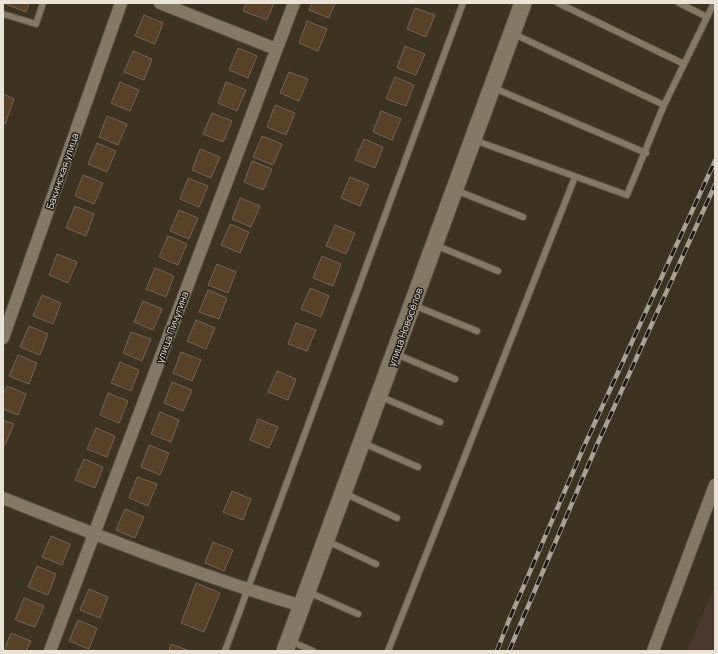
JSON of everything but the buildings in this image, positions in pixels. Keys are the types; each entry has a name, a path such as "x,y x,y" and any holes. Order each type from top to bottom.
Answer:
{"street":[{"name":"Бакинская улица","path":"3,338 121,3"},
{"path":"160,3 276,49"},
{"name":"улица Пичугина","path":"50,651 95,535 294,3"},
{"name":"улица Новосёлов","path":"287,646 474,140 523,3"},
{"path":"653,651 715,485"},
{"path":"3,498 95,535 248,590 304,598"}],"lane":[{"path":"3,14 36,24 43,3"},
{"path":"225,651 463,3"},
{"path":"558,3 684,64"},
{"path":"679,3 707,17"},
{"path":"474,140 627,195 646,153 664,105 714,3"},
{"path":"512,33 664,105"},
{"path":"492,87 646,153"},
{"path":"388,651 576,177"},
{"path":"455,190 523,217"},
{"path":"435,245 498,271"},
{"path":"413,305 477,331"},
{"path":"395,354 455,379"},
{"path":"379,396 440,422"},
{"path":"362,442 418,467"},
{"path":"344,493 396,518"},
{"path":"326,540 376,564"},
{"path":"304,598 358,614"},
{"path":"287,646 313,651"}],"shaded area":[{"path":"715,585 715,651 687,651"}],"railway":[{"path":"497,651 586,442 715,161"},
{"path":"509,651 596,447 715,185"}]}
